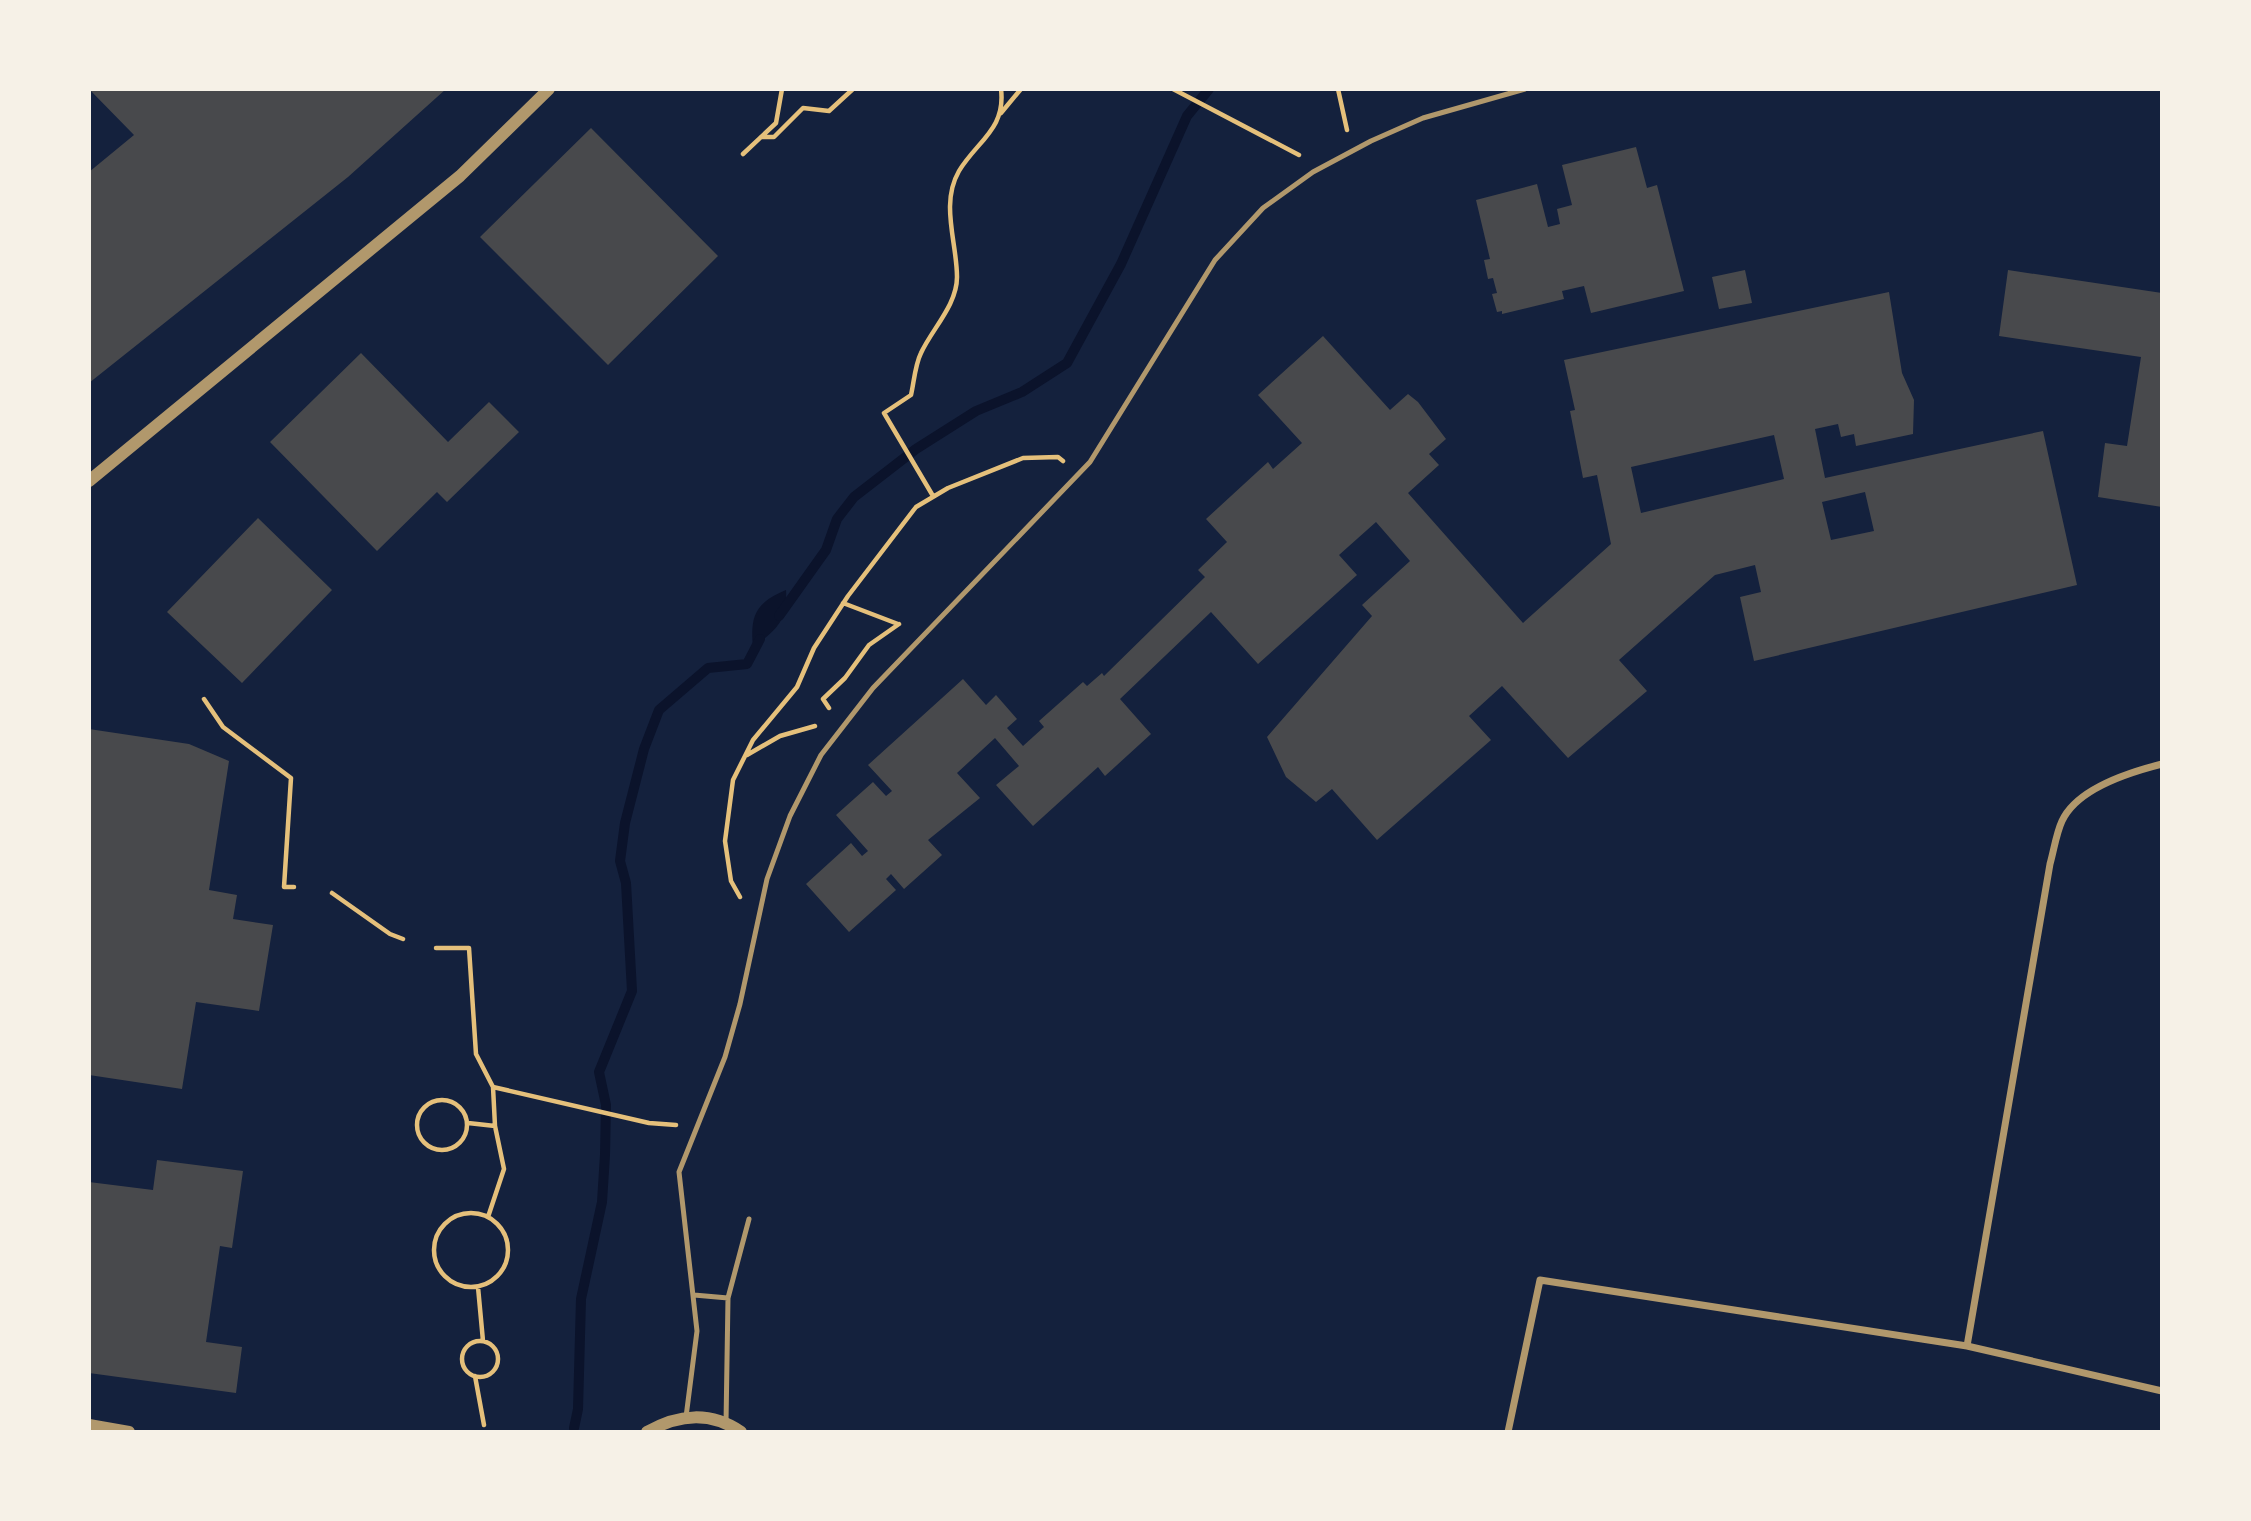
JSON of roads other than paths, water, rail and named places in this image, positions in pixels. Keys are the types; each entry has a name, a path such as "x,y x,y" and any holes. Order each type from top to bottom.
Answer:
{"street":[{"path":"89,481 460,176 549,89"},
{"path":"1966,1346 2050,863 2063,818 2090,792 2125,774 2162,764"},
{"path":"1508,1432 1540,1280 1966,1346 2162,1391"},
{"path":"647,1432 672,1419 686,1417 726,1423 741,1432"},
{"path":"89,1425 129,1432"}],"lane":[{"path":"686,1417 697,1331 679,1172 725,1057 767,879 790,816 821,755 840,728 924,635 1090,462 1214,260 1264,208 1313,172 1371,141 1423,118 1525,89"},
{"path":"726,1423 728,1298 748,1219"},
{"path":"694,1295 728,1298"}],"water":[{"path":"786,590 783,617 753,648 753,627 757,612 767,600"}],"waterway":[{"path":"779,616 826,550 837,519 854,497 916,449 976,411 1022,392 1067,363 1121,264 1187,116 1209,89"},
{"path":"574,1428 578,1409 581,1299 602,1202 606,1105 599,1072 632,991 626,883 620,861 625,823 644,749 659,710 708,668 747,664 760,639"}]}
